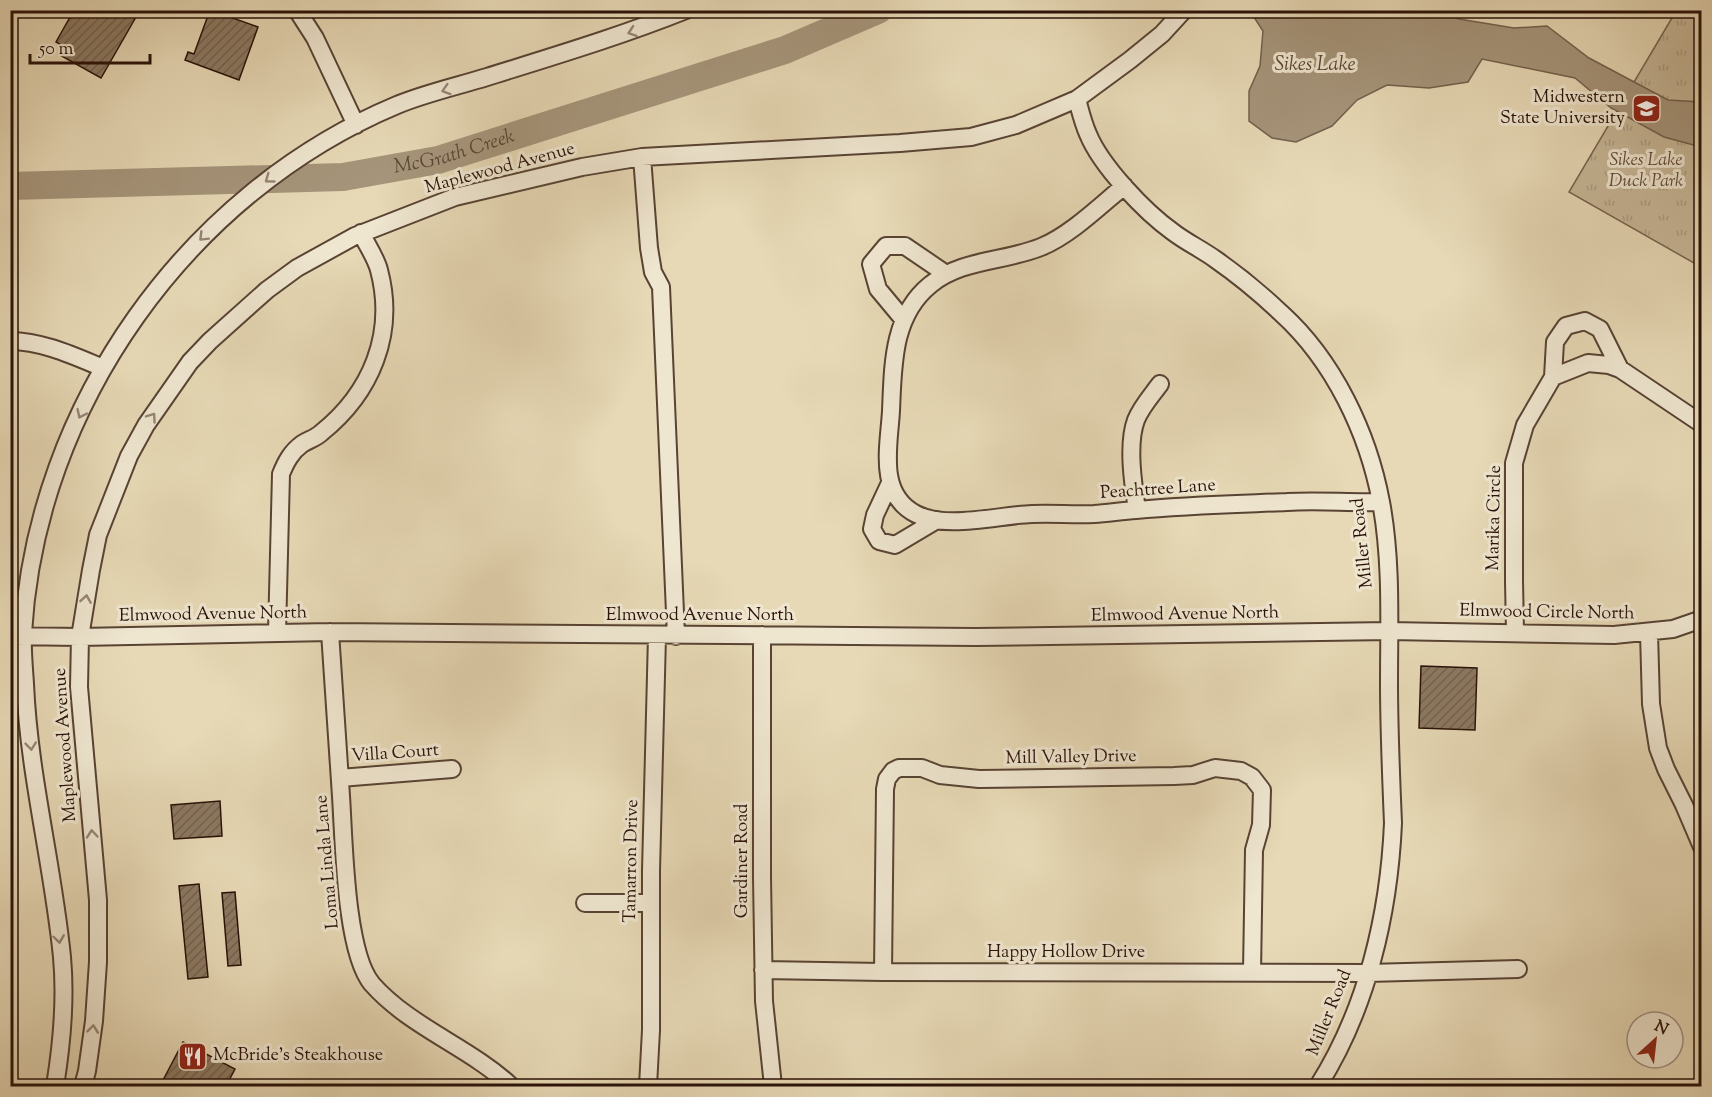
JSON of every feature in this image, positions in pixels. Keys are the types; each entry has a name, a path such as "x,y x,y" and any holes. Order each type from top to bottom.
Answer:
{"street":[{"path":"297,10 315,38 356,125"},
{"name":"Maplewood Avenue","path":"55,1086 62,1038 62,956 49,859 35,781 17,636 32,561 52,485 67,445 103,368 150,296 207,232 293,162 356,125 399,104 633,32 686,10"},
{"name":"Maplewood Avenue","path":"83,1086 94,1021 98,963 98,900 79,687 80,637 98,535 129,456 146,424 190,362 210,341 267,290 297,268 362,233 455,197 582,167 642,157 971,137 1016,124 1077,99 1162,34 1184,10"},
{"name":"Miller Road","path":"1077,99 1088,135 1124,186 1146,210 1173,232 1216,259 1250,286 1283,314 1308,342 1339,387 1353,414 1370,461 1381,502 1387,556 1392,849 1383,909 1368,973 1351,1023 1318,1086"},
{"path":"642,157 648,248 652,272 661,287 676,636"},
{"name":"Peachtree Lane","path":"1124,186 1081,222 1043,246 1023,253 987,260 946,274 930,285 909,308 903,319 892,371 888,474 895,494 916,514 937,520 1031,514 1094,514 1291,502 1381,502"},
{"path":"277,633 281,474 289,457 301,445 321,434 361,392 376,359 382,337 383,302 379,270 362,233"},
{"path":"903,319 878,290 871,264 886,246 905,246 946,274"},
{"name":"Marika Circle","path":"1515,632 1514,463 1525,425 1553,377 1555,342 1566,326 1585,321 1600,329 1620,369"},
{"path":"10,341 26,341 74,355 103,368"},
{"name":"Marika Circle","path":"1553,377 1588,363 1609,365 1620,369 1701,424"},
{"path":"1137,510 1133,481 1133,433 1137,418 1160,384"},
{"name":"Peachtree Lane","path":"890,483 875,515 872,530 879,541 895,545 937,520"},
{"name":"Elmwood Circle North","path":"1389,631 1614,635 1673,629 1701,619"},
{"name":"Elmwood Avenue North","path":"17,636 80,637 330,632 976,637 1389,631"},
{"name":"Loma Linda Lane","path":"330,632 349,907 359,956 370,981 396,1008 490,1069 511,1086"},
{"path":"1649,633 1651,704 1658,748 1701,847"},
{"name":"Gardiner Road","path":"762,635 763,970 773,1086"},
{"name":"Tamarron Drive","path":"648,1086 651,1030 651,903 657,636"},
{"name":"Mill Valley Drive","path":"883,972 885,789 887,779 893,771 899,768 921,768 940,775 979,779 1183,776 1215,768 1241,771 1252,777 1262,790 1261,825 1254,850 1252,972"},
{"name":"Villa Court","path":"340,778 452,769"},
{"path":"585,903 651,903"},
{"name":"Happy Hollow Drive","path":"763,970 1368,973 1518,969"}],"green space":[{"name":"Sikes Lake Duck Park","path":"1676,11 1701,11 1701,267 1569,192"}],"water":[{"name":"Sikes Lake","path":"1434,10 1459,19 1514,28 1547,26 1589,58 1668,100 1701,102 1701,147 1664,137 1611,108 1575,78 1482,59 1468,82 1429,88 1387,85 1357,100 1332,126 1296,142 1272,138 1249,121 1249,91 1260,66 1263,31 1250,11"}],"building":[{"path":"74,10 140,10 101,78 58,54 63,46 56,42"},
{"path":"210,10 258,27 239,80 185,60 188,52 194,54"},
{"path":"1421,666 1477,668 1475,730 1419,728"},
{"path":"220,801 222,836 174,839 171,805"},
{"path":"199,884 208,977 188,979 179,886"},
{"path":"235,892 241,965 228,966 222,893"},
{"name":"McBride's Steakhouse","path":"183,1042 235,1069 226,1086 160,1086"}],"waterway":[{"name":"McGrath Creek","path":"10,186 343,177 438,160 785,50 878,10"}],"place":[{"name":"Midwestern State University","path":"1646,108"},
{"name":"McBride's Steakhouse","path":"192,1056"}]}
